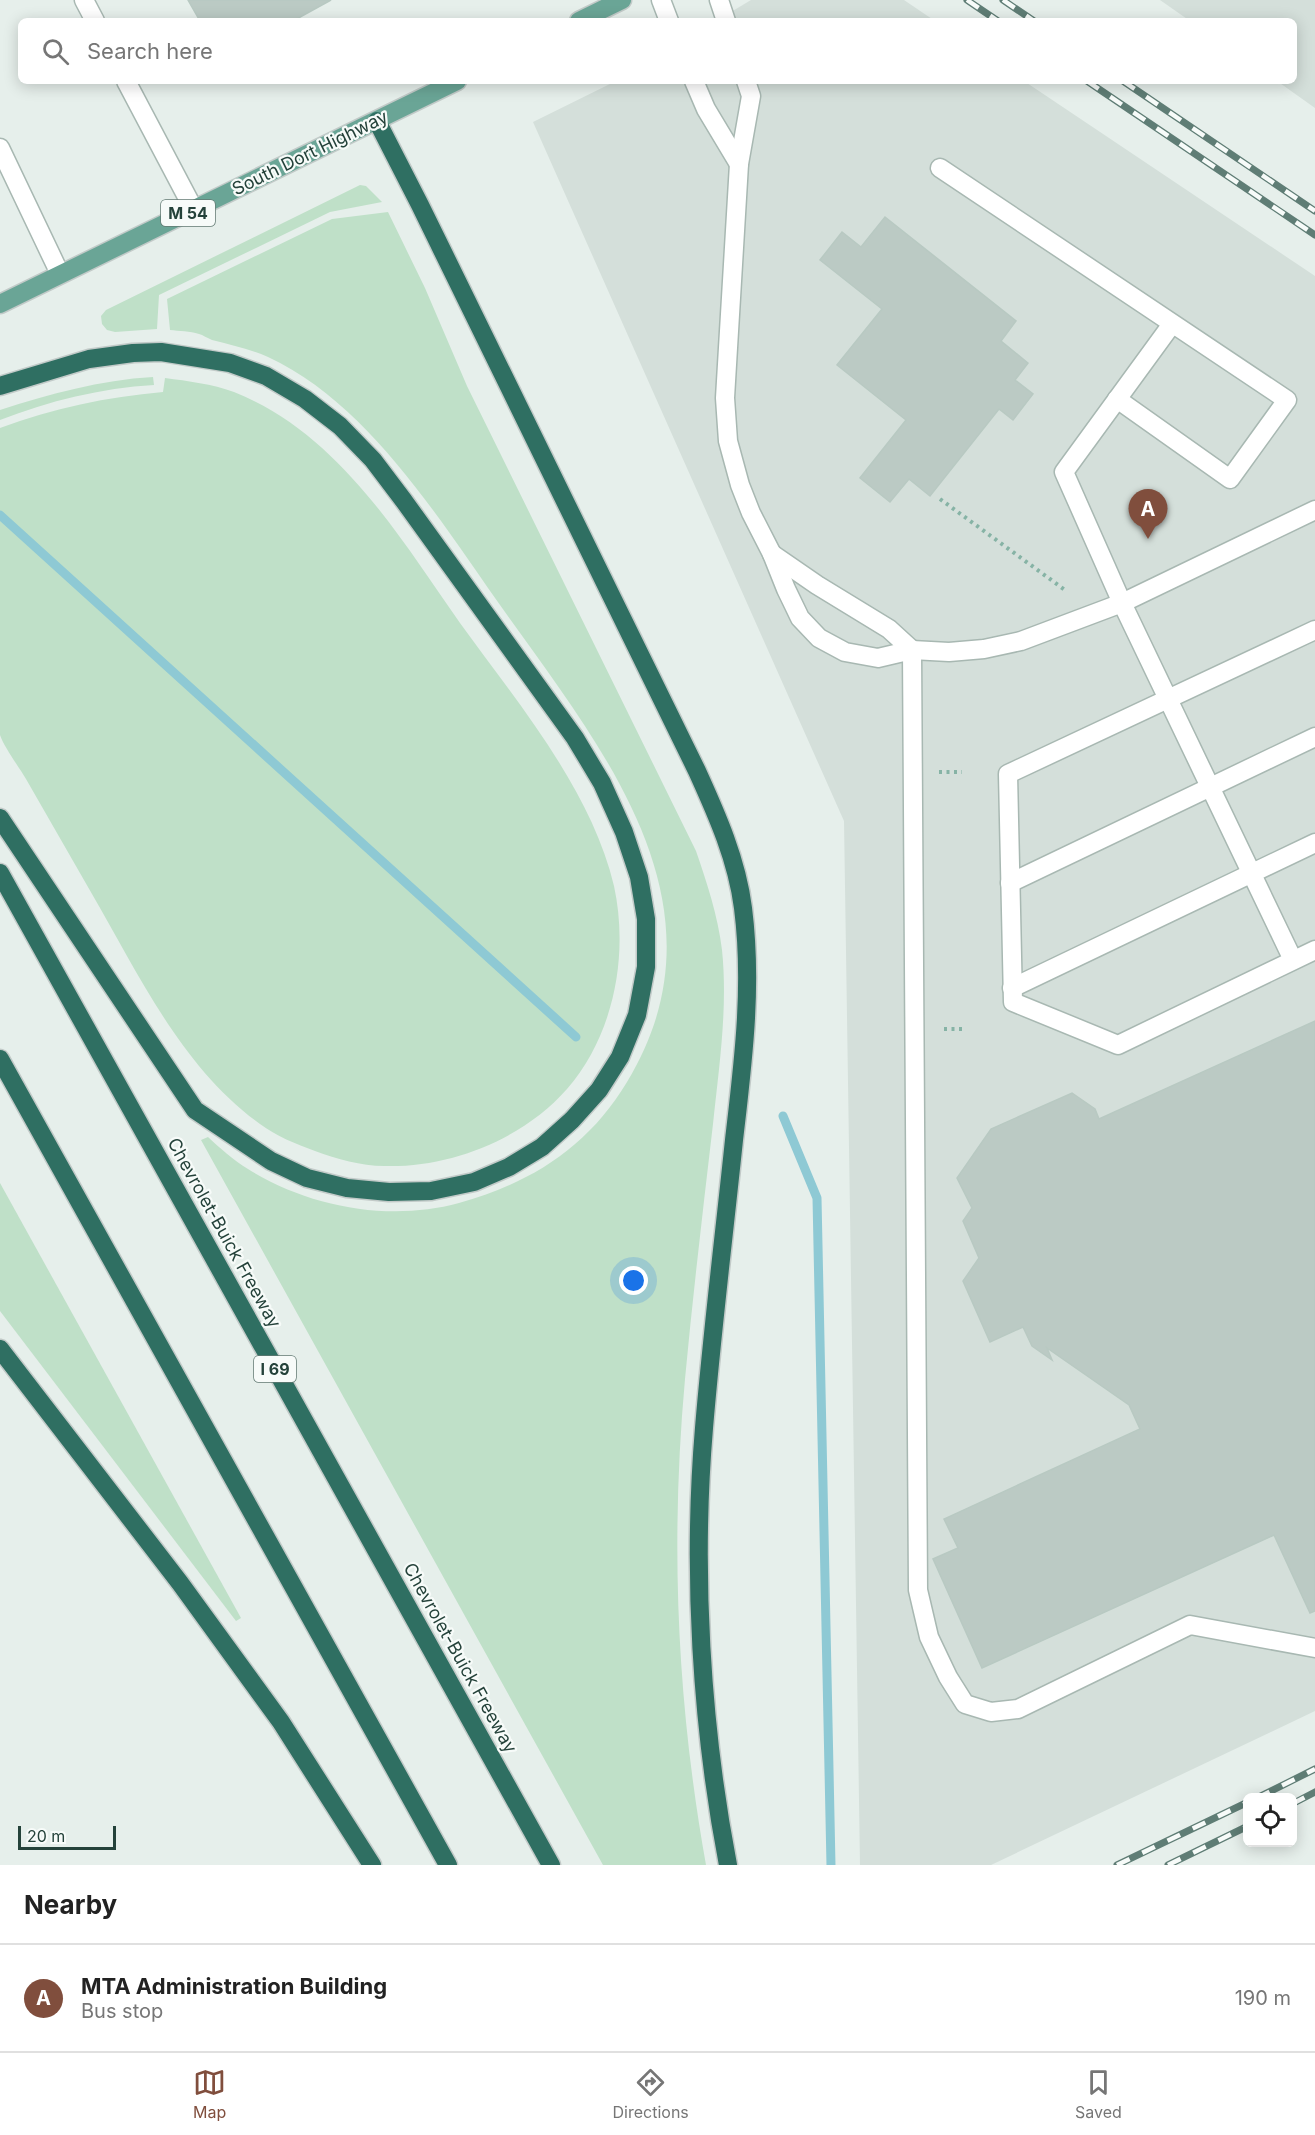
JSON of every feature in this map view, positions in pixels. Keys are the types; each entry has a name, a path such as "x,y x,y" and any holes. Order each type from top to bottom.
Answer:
{"highway":[{"path":"377,121 697,771 719,819 735,865 743,905 749,994 703,1430 700,1499 702,1636 707,1712 715,1781 729,1865"},
{"path":"0,386 58,367 110,355 172,354 230,363 266,376 305,399 340,426 373,460 404,501 575,738 602,783 624,832 639,878 646,919 646,967 637,1015 620,1057 599,1090 572,1120 542,1147 509,1167 474,1182 431,1191 389,1192 347,1188 307,1178 270,1161 195,1110 0,819"},
{"name":"Chevrolet-Buick Freeway","path":"0,873 550,1865"},
{"path":"0,1059 448,1865"},
{"path":"0,1349 180,1583 280,1722 372,1865"}],"main road":[{"path":"585,18 622,0"},
{"name":"South Dort Highway","path":"0,304 451,84"}],"lane":[{"path":"661,0 668,18"},
{"path":"719,0 725,18"},
{"path":"128,84 194,210"},
{"path":"695,84 706,109 739,164"},
{"path":"747,84 751,96 739,164 725,398 728,441 744,494 800,618 819,638 846,652 878,658 912,650 949,652 984,649 1032,637 1122,603 1315,510"},
{"path":"0,148 60,274"},
{"path":"940,168 1287,400 1230,479 1117,399"},
{"path":"1172,324 1064,472 1122,603 1293,960"},
{"path":"772,554 817,585 890,629 912,650 918,1590 929,1637 948,1677 965,1704 991,1712 1018,1709 1190,1625 1315,1648"},
{"path":"1315,630 1008,774 1013,1002 1118,1045 1315,950"},
{"path":"1010,883 1315,737"},
{"path":"1012,988 1315,843"}],"path":[{"path":"940,499 1065,590"},
{"path":"939,772 962,772"},
{"path":"944,1029 964,1029"}],"shaded area":[{"path":"751,0 904,0 931,18 721,18"},
{"path":"1160,0 1315,0 1315,108 1281,84 1297,84 1297,18 1186,18"},
{"path":"610,84 1028,84 1315,276 1315,1711 991,1865 860,1865 844,821 533,122"}],"green space":[{"path":"360,185 366,186 382,202 330,212 159,295 157,329 115,332 107,330 102,324 101,316 106,310"},
{"path":"388,212 425,288 467,386 696,851 718,925 724,972 722,1037 685,1379 680,1441 677,1563 688,1744 706,1865 603,1865 201,1140 208,1137 237,1162 272,1182 323,1201 378,1211 432,1209 459,1203 510,1185 534,1173 576,1144 612,1105 627,1082 656,1017 667,954 661,893 643,834 615,776 581,719 543,665 401,469 339,404 305,378 268,357 196,333 170,330 167,299 332,219"},
{"path":"153,377 154,385 114,389 76,397 0,420 0,410 38,399 94,385"},
{"path":"165,378 226,389 271,410 305,433 363,490 414,556 550,748 588,815 603,850 614,886 620,939 614,993 596,1044 583,1068 549,1107 507,1136 484,1147 435,1162 375,1166 358,1163 323,1154 279,1136 232,1101 207,1076 164,1018 2,740 0,735 0,428 80,404 163,392"},
{"path":"0,1183 241,1618 236,1621 0,1311"}],"building":[{"path":"188,0 331,0 298,18 198,18"},
{"path":"885,217 1016,321 1001,341 1028,363 1015,380 1033,394 1013,420 999,409 930,496 909,479 890,502 860,478 906,420 837,365 882,309 820,260 842,232 861,247"},
{"path":"1315,1021 1315,1611 1310,1613 1274,1535 982,1668 933,1559 958,1548 944,1519 1140,1429 1129,1405 1047,1348 1052,1360 1032,1346 1023,1327 990,1342 963,1281 979,1258 963,1221 972,1208 957,1178 991,1129 1072,1093 1095,1109 1099,1119"}],"waterway":[{"path":"0,515 576,1037"},
{"path":"783,1116 817,1198 831,1865"}],"railway":[{"path":"967,0 994,18"},
{"path":"1003,0 1030,18"},
{"path":"1091,84 1315,235"},
{"path":"1127,84 1315,211"},
{"path":"1267,1793 1315,1769"},
{"path":"1297,1801 1315,1792"},
{"path":"1117,1865 1243,1804"},
{"path":"1168,1865 1243,1828"}],"place":[{"name":"MTA Administration Building","path":"1148,539"}]}
